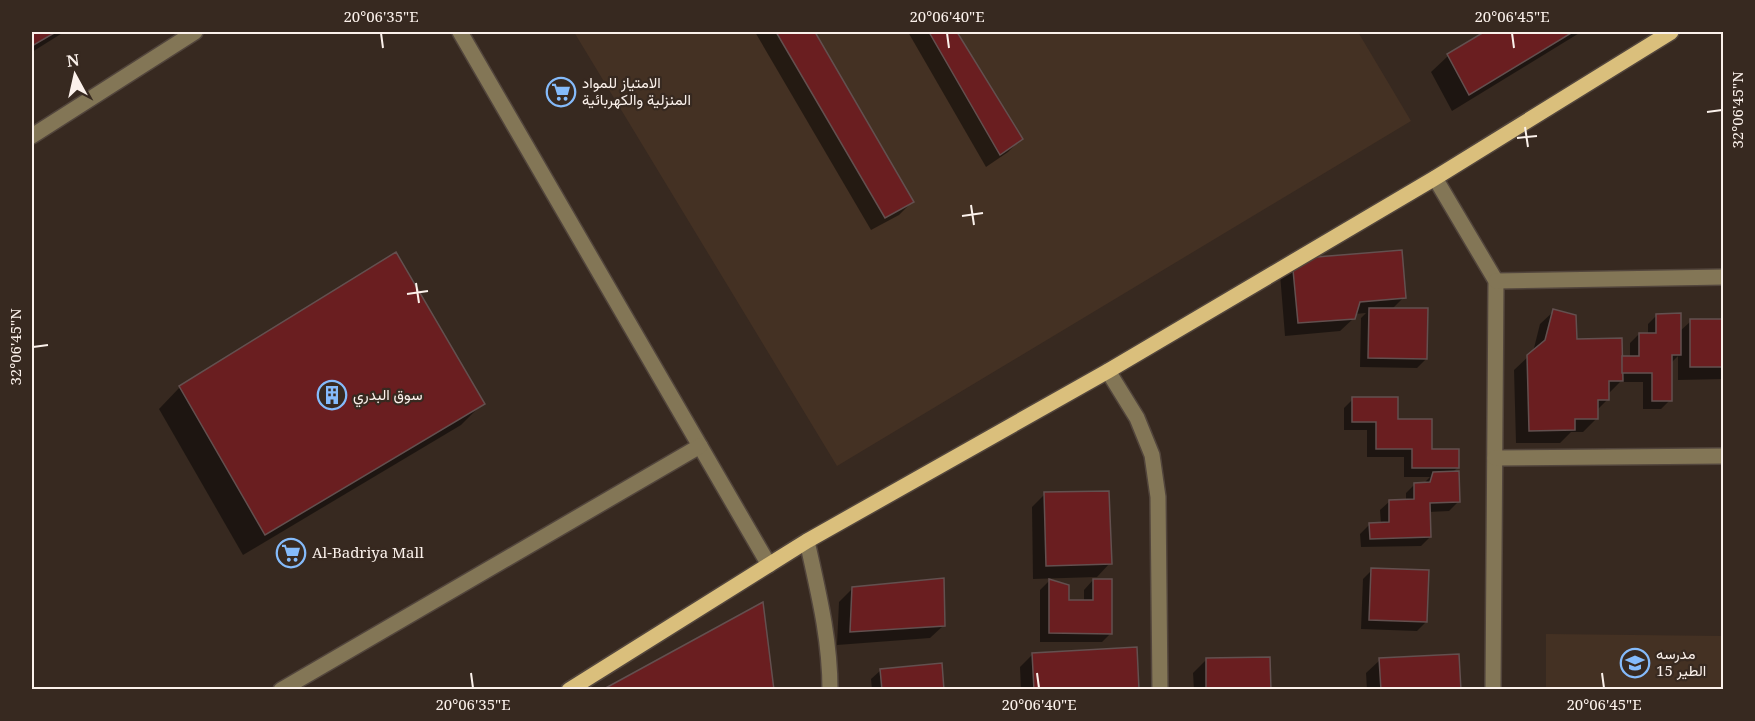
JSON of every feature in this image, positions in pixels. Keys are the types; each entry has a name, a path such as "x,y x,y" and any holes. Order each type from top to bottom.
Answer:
{"main road":[{"path":"569,690 807,541 1108,371 1435,178 1671,32"}],"street":[{"path":"32,136 195,32"},
{"path":"460,32 769,565"},
{"path":"1435,178 1496,281 1493,690"},
{"path":"1496,281 1724,277"},
{"path":"1108,371 1137,418 1152,455 1158,497 1160,690"},
{"path":"281,690 700,447"},
{"path":"1495,458 1724,456"},
{"path":"807,541 826,627 830,660 830,690"}],"shaded area":[{"path":"574,32 1358,32 1411,121 837,466"},
{"name":"مدرسه 15 الطير","path":"1546,634 1723,636 1723,689 1546,689"}],"building":[{"path":"32,32 56,32 32,46"},
{"path":"776,32 815,32 914,202 885,218"},
{"path":"929,32 957,32 1023,139 1000,155"},
{"path":"1484,32 1573,32 1469,95 1447,54"},
{"path":"1402,250 1406,298 1360,302 1355,319 1298,323 1292,259"},
{"name":"سوق البدري","path":"396,252 485,404 265,535 179,386"},
{"path":"1369,308 1428,308 1427,359 1368,358"},
{"path":"1553,309 1576,315 1577,339 1622,338 1623,381 1609,381 1609,400 1598,400 1598,419 1575,419 1575,430 1529,431 1527,355 1545,340"},
{"path":"1681,313 1681,355 1672,355 1672,401 1652,401 1652,373 1622,373 1622,356 1639,356 1639,333 1656,333 1656,314"},
{"path":"1690,319 1724,319 1724,367 1690,367"},
{"path":"1352,397 1398,397 1398,419 1432,419 1432,449 1459,449 1459,468 1412,468 1412,449 1376,449 1376,422 1352,422"},
{"path":"1459,471 1460,502 1430,503 1431,537 1370,539 1369,523 1389,522 1389,500 1414,499 1414,483 1430,482 1433,472"},
{"path":"1109,491 1112,564 1046,566 1044,492"},
{"path":"1371,568 1429,570 1427,622 1369,620"},
{"path":"944,578 945,626 850,632 852,587"},
{"path":"1049,579 1069,585 1069,600 1093,600 1093,579 1112,579 1112,634 1049,633"},
{"path":"763,602 774,690 602,690"},
{"path":"1137,647 1139,690 1034,690 1032,653"},
{"path":"1459,654 1461,690 1381,690 1379,658"},
{"path":"1270,657 1271,690 1206,690 1206,658"},
{"path":"942,663 944,690 882,690 880,669"}],"place":[{"name":"الامتياز للمواد المنزلية والكهربائية","path":"561,92"},
{"name":"سوق البدري","path":"332,395"},
{"name":"Al-Badriya Mall","path":"291,553"},
{"name":"مدرسه 15 الطير","path":"1635,663"}]}
